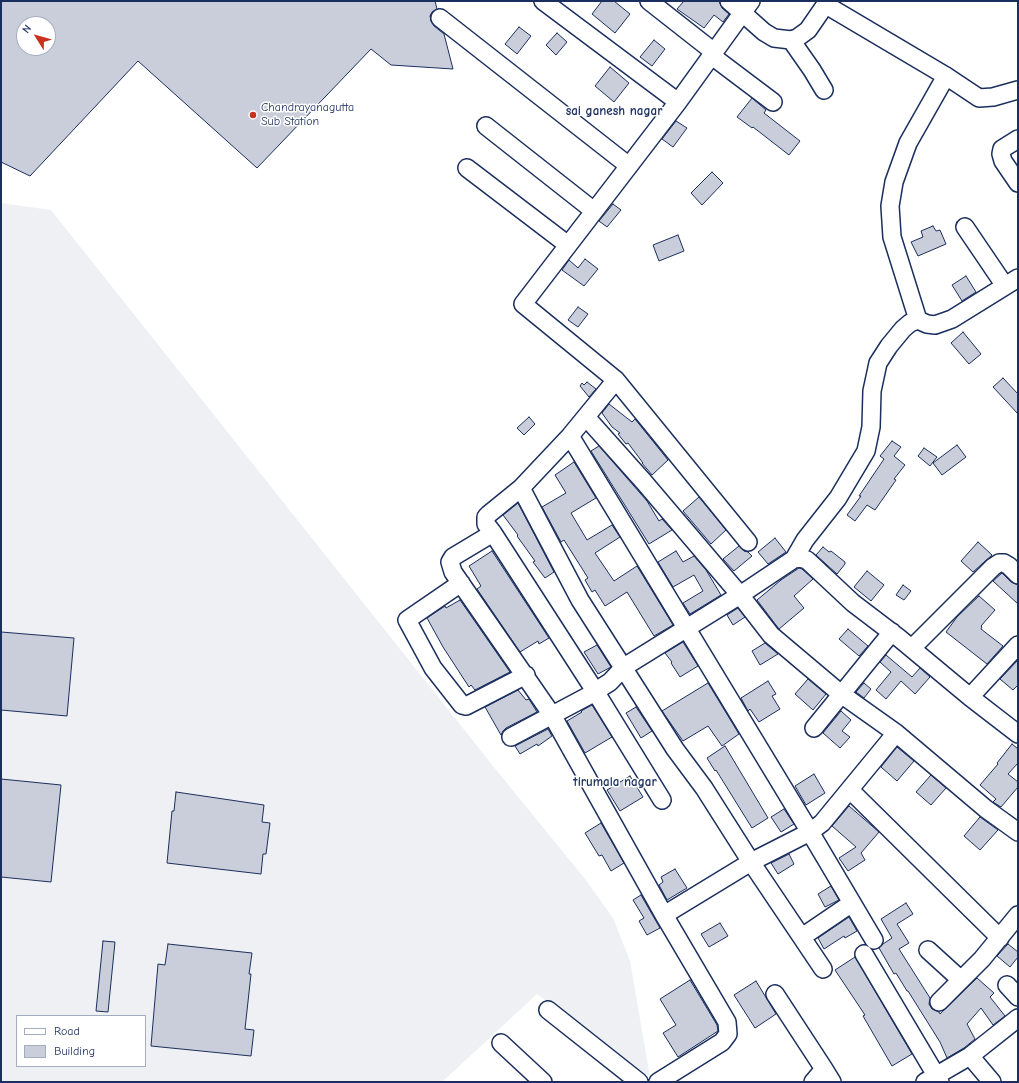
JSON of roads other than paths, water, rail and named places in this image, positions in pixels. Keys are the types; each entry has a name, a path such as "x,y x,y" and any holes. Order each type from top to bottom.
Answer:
{"street":[{"path":"543,1 678,102"},
{"path":"649,1 773,102"},
{"path":"729,1 747,7 764,32 774,38 791,40 797,38 808,30 827,3 946,76 978,98 993,97 1018,90"},
{"path":"747,7 678,102 524,304 616,380 748,542"},
{"path":"440,18 629,166"},
{"path":"791,40 824,90"},
{"path":"918,320 892,237 890,206 894,182 908,142 946,76"},
{"path":"486,126 594,211"},
{"path":"1018,139 1002,149 1001,154 1003,161 1018,183"},
{"path":"467,168 568,245"},
{"path":"794,559 805,540 838,498 866,451 871,427 872,391 878,363 903,328 918,320 927,324 936,325 952,319 1011,282 965,227"},
{"path":"616,380 570,436 522,488 489,514 486,518 486,524 595,691 662,800"},
{"path":"586,417 644,482 740,595 770,635 841,694 896,732 986,809 1018,832"},
{"path":"570,436 874,940"},
{"path":"522,488 580,600 675,748 704,788 751,862 823,969"},
{"path":"493,533 453,557 450,562 451,567 552,715 664,915 727,1022 728,1034 722,1042 658,1082"},
{"path":"510,737 610,682 624,667 740,595 794,559 800,558 807,560 853,603 892,632 970,697 1018,734"},
{"path":"912,648 993,567 999,563 1004,563 1018,575"},
{"path":"461,583 407,620 433,668 462,705 466,706 526,675"},
{"path":"814,728 892,632"},
{"path":"970,697 1018,645"},
{"path":"664,915 751,862 810,832 822,823 896,732"},
{"path":"850,790 1000,938"},
{"path":"802,938 852,903"},
{"path":"939,1002 982,959 1018,915"},
{"path":"928,950 961,980"},
{"path":"864,954 934,1080 970,1056 1018,1018"},
{"path":"774,994 828,1075 813,1082"},
{"path":"548,1010 639,1082"},
{"path":"500,1043 543,1082"},
{"path":"970,1056 992,1082"}],"place":[{"name":"Chandrayanagutta Sub Station","path":"253,115"}],"district":[{"name":"sai ganesh nagar","path":"614,111"},
{"name":"tirumala nagar","path":"615,782"}]}
